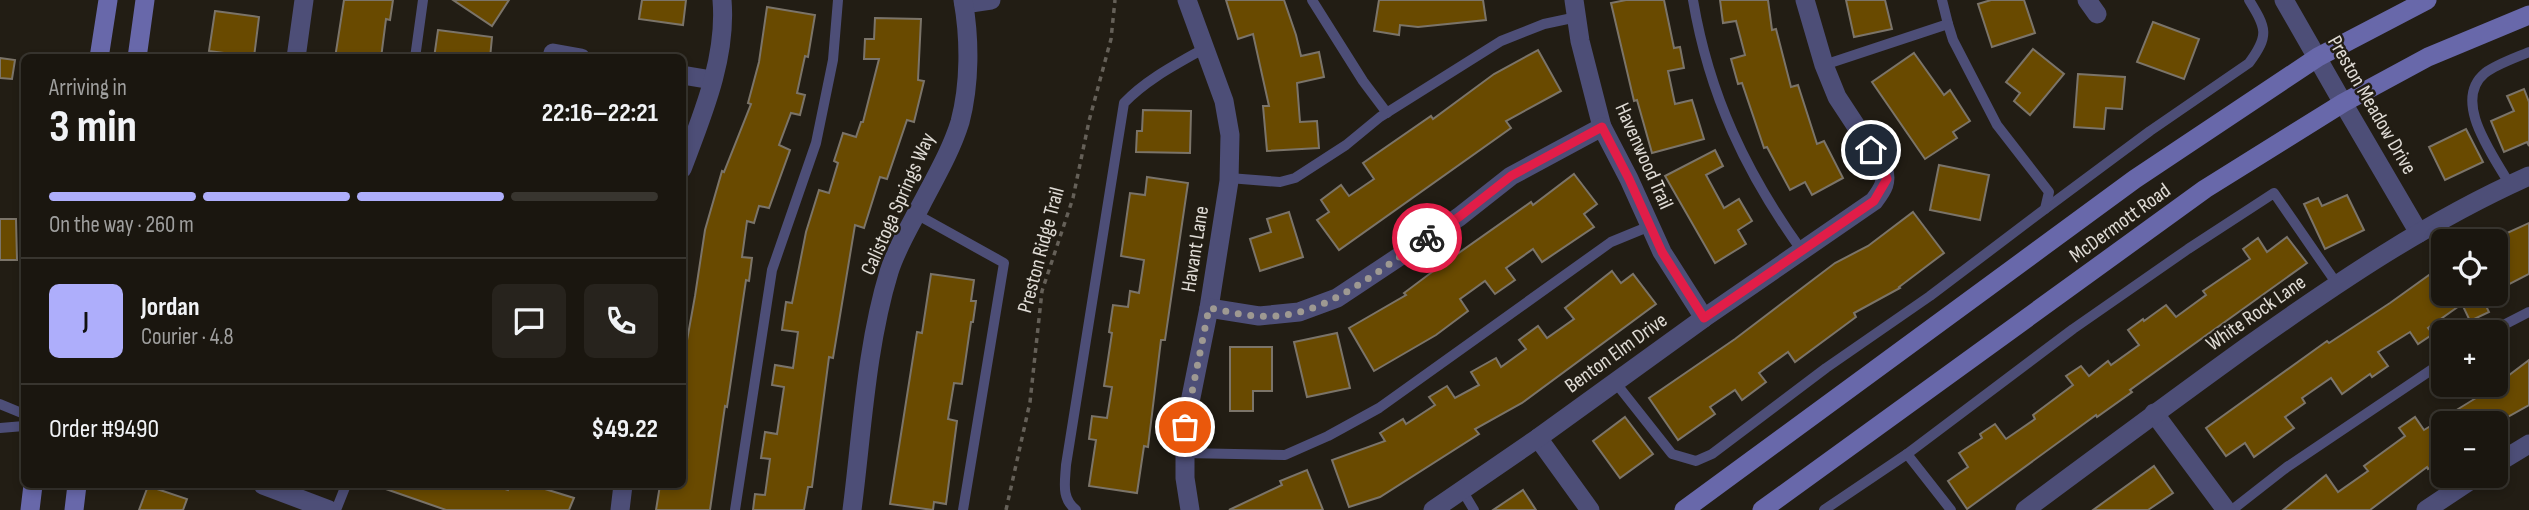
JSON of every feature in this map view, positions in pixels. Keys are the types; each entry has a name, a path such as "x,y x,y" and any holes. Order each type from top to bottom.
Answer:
{"main road":[{"path":"100,54 108,0"},
{"path":"138,54 145,0"},
{"name":"McDermott Road","path":"1684,510 2135,179 2318,57 2427,0"},
{"name":"McDermott Road","path":"1762,510 2206,189 2343,103 2428,57 2529,15"},
{"path":"30,510 33,488"},
{"path":"74,510 77,488"}],"street":[{"path":"297,54 304,0"},
{"path":"686,159 703,116 712,80 721,39 722,0"},
{"path":"963,2 991,0"},
{"name":"Havant Lane","path":"1187,0 1226,112 1230,135 1229,178 1209,308 1185,427 1185,478 1190,510"},
{"path":"1805,0 1824,65"},
{"name":"Preston Meadow Drive","path":"2284,0 2420,233"},
{"name":"Calistoga Springs Way","path":"852,510 881,300 890,269 948,152 959,123 968,63 963,2"},
{"name":"Havenwood Trail","path":"1575,9 1580,41 1602,127 1662,252 1704,318"},
{"path":"553,53 559,54"},
{"name":"Benton Elm Drive","path":"1433,510 1538,439 1704,318 1874,201 1887,179 1883,167 1837,97 1824,65"},
{"path":"686,76 712,80"},
{"path":"1209,308 1259,316 1298,312 1337,299 1459,217 1511,176 1602,127"},
{"name":"White Rock Lane","path":"2025,510 2154,413 2337,284 2420,233 2529,176"},
{"path":"2154,413 2226,510"},
{"path":"1538,439 1590,510"},
{"path":"2508,457 2529,444"},
{"path":"271,488 329,510"},
{"path":"620,510 623,488"},
{"path":"2429,509 2460,488"}],"lane":[{"path":"416,54 423,0"},
{"path":"735,510 772,270 816,143 833,60 838,0"},
{"path":"1312,0 1387,113"},
{"path":"1693,0 1698,27 1728,125 1771,208 1802,251"},
{"path":"1942,0 1953,40 1997,125 2049,191 2045,209"},
{"path":"1615,382 1672,454 1696,461 1712,454 1826,368 1930,296 2150,131 2249,63 2261,47 2264,27 2249,0"},
{"path":"1229,178 1273,182 1295,178 1346,145 1387,113 1501,41 1575,9"},
{"path":"1824,65 1948,24"},
{"path":"1076,510 1068,504 1064,491 1066,465 1124,103 1136,90 1161,73 1205,48"},
{"path":"2510,185 2478,125 2470,104 2473,90 2484,74 2529,52"},
{"path":"1824,510 1907,454 2073,329 2274,193 2337,284"},
{"path":"916,214 1004,263 963,510"},
{"path":"1185,453 1285,455 1328,436 1379,408 1611,242 1650,226"},
{"path":"2508,323 2529,312"},
{"path":"2232,510 2287,467 2431,370"},
{"path":"0,404 21,413"},
{"path":"0,428 21,426"},
{"path":"1907,454 1951,510"},
{"path":"336,510 345,488"},
{"path":"1462,490 1474,510"}],"path":[{"name":"Preston Ridge Trail","path":"1006,510 1030,402 1042,291 1073,198 1089,121 1111,39 1115,0"}],"building":[{"path":"344,0 393,0 390,20 386,19 382,54 336,54"},
{"path":"453,0 509,0 492,26"},
{"path":"642,0 686,0 683,25 639,19"},
{"path":"1226,0 1284,0 1301,56 1319,52 1324,77 1297,83 1300,122 1317,121 1319,148 1267,151 1263,106 1269,106 1253,34 1238,39"},
{"path":"1379,0 1483,0 1486,20 1418,27 1400,25 1399,35 1374,31"},
{"path":"1626,0 1664,0 1674,48 1680,47 1684,68 1668,71 1675,104 1692,100 1704,139 1652,153 1637,100 1634,101 1611,3"},
{"path":"1720,0 1768,0 1772,30 1776,29 1791,87 1798,85 1817,144 1824,141 1843,178 1812,195 1805,182 1790,190 1767,147 1764,148 1742,83 1738,84 1731,59 1745,55 1736,21 1723,23"},
{"path":"1846,0 1885,0 1892,29 1854,37"},
{"path":"1991,0 2024,0 2035,33 1992,47 1978,4"},
{"path":"767,7 815,15 808,57 805,56 797,93 805,95 800,115 791,113 779,145 790,150 769,208 759,206 754,223 747,221 742,257 752,258 749,281 746,280 727,407 725,406 710,510 656,510 660,488 686,488 686,346 705,230 722,171 724,172 751,104 748,103 759,62"},
{"path":"215,11 259,17 254,54 209,51"},
{"path":"875,18 921,19 918,80 924,81 914,122 907,120 887,179 880,177 864,228 855,225 833,358 829,357 812,487 808,487 804,510 753,510 755,494 765,495 770,459 761,458 765,432 777,434 784,387 772,385 775,365 793,368 798,332 782,330 786,302 792,303 806,232 819,190 829,193 838,163 834,161 843,133 856,137 863,122 879,59 864,59 865,39 874,39"},
{"path":"2153,22 2199,39 2184,79 2137,62"},
{"path":"438,30 492,37 490,54 435,54"},
{"path":"2033,49 2064,74 2030,115 2014,101 2020,93 2006,82"},
{"path":"1538,50 1561,91 1506,121 1511,128 1339,250 1317,220 1329,212 1321,200 1341,185 1349,196 1374,179 1363,163 1431,116 1433,119 1494,74"},
{"path":"1914,53 1944,95 1950,90 1970,121 1953,132 1957,138 1925,159 1872,82"},
{"path":"0,58 15,60 12,79 0,78"},
{"path":"2078,74 2125,77 2122,109 2106,108 2104,129 2074,127"},
{"path":"2524,89 2529,102 2529,146 2527,142 2504,152 2491,121 2514,111 2507,96"},
{"path":"1143,110 1191,111 1190,153 1136,152 1137,131 1142,131"},
{"path":"2466,129 2483,162 2445,180 2429,147"},
{"path":"1715,150 1723,166 1706,175 1724,208 1739,199 1752,221 1738,230 1746,244 1715,263 1665,176"},
{"path":"1939,165 1989,175 1980,220 1930,210"},
{"path":"1574,174 1597,204 1584,214 1594,227 1542,262 1533,249 1506,268 1515,280 1495,294 1485,281 1460,299 1468,311 1436,335 1374,371 1349,328 1406,295 1404,293 1436,269 1531,202 1533,205"},
{"path":"1147,177 1188,183 1165,340 1161,340 1148,447 1144,446 1137,493 1089,486 1096,440 1089,439 1092,416 1107,418 1112,387 1104,386 1113,305 1128,307 1130,291 1139,293 1144,260 1121,256 1130,193 1145,195"},
{"path":"2347,195 2364,230 2325,249 2304,204 2318,198 2322,206"},
{"path":"1289,212 1303,257 1260,271 1250,239 1271,232 1267,219"},
{"path":"1913,212 1944,253 1900,288 1854,313 1856,317 1795,362 1788,352 1759,373 1766,382 1742,400 1735,390 1710,407 1715,414 1678,440 1649,398 1735,339 1835,263 1868,246"},
{"path":"0,219 16,219 17,260 0,260"},
{"path":"2529,223 2529,274 2508,285 2508,233"},
{"path":"2287,237 2307,263 1967,509 1948,481 1968,467 1959,453 1982,438 1980,434 1995,424 2006,439 2035,419 2033,415 2073,385 2066,376 2081,366 2089,376 2108,361 2111,365 2139,345 2128,330 2143,319 2144,321 2166,305 2176,317 2206,295 2203,291 2250,259 2243,249 2258,238 2267,252"},
{"path":"1612,271 1621,283 1633,274 1656,304 1522,403 1475,429 1479,434 1380,497 1349,507 1332,460 1385,441 1380,433 1403,419 1406,424 1435,405 1429,397 1447,386 1455,398 1479,385 1471,372 1496,358 1501,367 1526,349 1519,340 1538,326 1547,338 1574,319 1565,308"},
{"path":"931,274 974,280 971,301 976,301 962,384 954,383 948,419 957,421 946,504 934,502 933,510 890,504 917,332 922,333"},
{"path":"2431,274 2431,306 2459,306 2439,320 2431,320 2428,328 2431,335 2418,344 2410,332 2378,352 2388,366 2372,377 2370,374 2342,394 2331,378 2302,398 2305,403 2285,417 2294,428 2254,457 2245,443 2226,456 2206,428 2327,341 2329,343"},
{"path":"2463,306 2486,306 2489,312 2470,320"},
{"path":"1337,333 1350,388 1307,397 1294,342"},
{"path":"1230,347 1272,347 1272,391 1253,391 1253,411 1230,411"},
{"path":"2529,360 2529,405 2508,417 2508,411 2455,411 2475,397 2508,397 2508,376"},
{"path":"1625,417 1653,454 1620,478 1593,441"},
{"path":"2415,417 2424,430 2431,426 2431,467 2427,467 2370,510 2283,510 2326,475 2338,492 2368,471 2364,466 2405,436 2399,428"},
{"path":"2154,466 2173,493 2148,510 2093,510"},
{"path":"1307,470 1323,510 1229,510 1282,485 1280,481"},
{"path":"147,488 187,499 183,510 139,510"},
{"path":"383,488 542,488 574,498 569,510 446,510"},
{"path":"1523,490 1536,510 1493,510"}],"way so far":[{"path":"1185,427 1209,308 1259,316 1298,312 1337,299 1427,238"}],"route":[{"path":"1427,238 1459,217 1511,176 1602,127 1662,252 1704,318 1874,201 1882,192 1887,179 1883,167 1871,150"}]}
